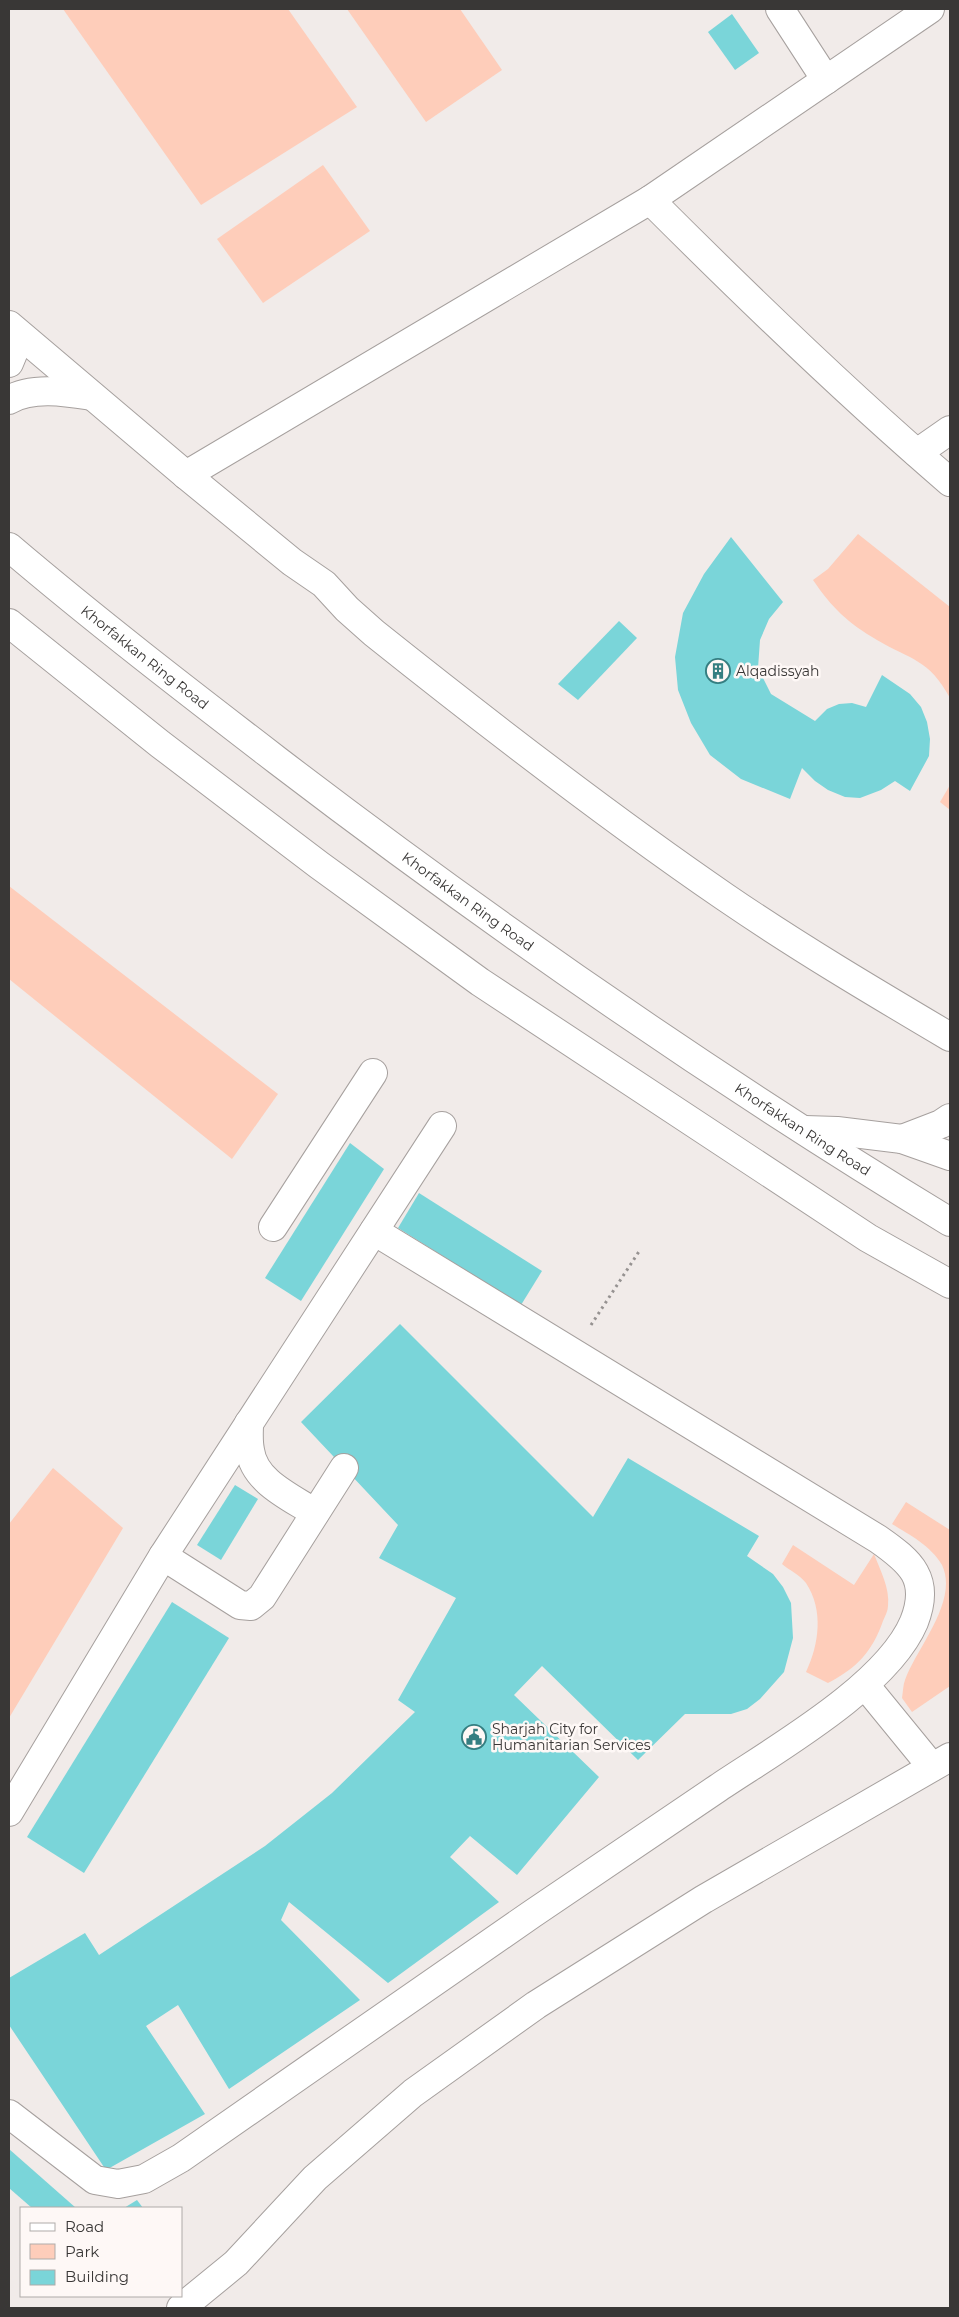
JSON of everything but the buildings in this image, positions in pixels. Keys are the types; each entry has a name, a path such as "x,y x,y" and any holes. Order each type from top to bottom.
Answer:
{"main road":[{"path":"780,9 826,80"},
{"path":"186,475 650,200 930,9"},
{"path":"650,200 737,287 917,454 950,482"},
{"path":"9,325 186,475 292,562 324,584 347,609 424,673 636,834 726,898 825,963 950,1037"},
{"path":"9,333 14,351 9,363"},
{"path":"9,400 19,393 66,391 92,396"},
{"path":"917,454 950,430"},
{"name":"Khorfakkan Ring Road","path":"9,547 194,696 352,817 520,939 803,1130 950,1222"},
{"path":"9,623 160,744 311,859 480,982 868,1238 950,1284"},
{"path":"9,639 61,664"},
{"path":"273,1227 372,1073"},
{"path":"902,1139 941,1124 950,1118"},
{"path":"9,1812 163,1556 442,1126"},
{"path":"803,1130 837,1131 902,1139 950,1156"},
{"path":"9,2114 95,2180 118,2184 144,2179 181,2158 530,1915 814,1723 865,1684 890,1660 914,1622 922,1590 916,1573 896,1551 374,1231"},
{"path":"249,1423 250,1450 257,1470 271,1484 315,1513"},
{"path":"163,1556 240,1605 251,1606 262,1597 344,1468"},
{"path":"181,2308 236,2263 315,2178 421,2088 536,2005 704,1899 945,1761 865,1684"}],"path":[{"path":"574,1352 640,1250"}],"green space":[{"path":"63,9 288,9 357,107 201,205"},
{"path":"347,9 460,9 502,70 426,122"},
{"path":"323,165 370,231 263,303 217,239"},
{"path":"858,534 950,607 950,698 935,675 927,668 877,640 849,621 834,607 813,580 828,569"},
{"path":"950,785 950,810 940,802"},
{"path":"9,886 278,1094 232,1159 9,979"},
{"path":"53,1468 123,1528 9,1718 9,1524"},
{"path":"906,1502 950,1530 950,1686 912,1712 902,1698 904,1682 941,1609 946,1579 942,1565 932,1552 892,1524"},
{"path":"793,1545 854,1585 874,1554 886,1586 888,1610 874,1642 855,1665 828,1683 806,1672 814,1650 818,1628 817,1616 812,1593 804,1580 782,1564"}],"place":[{"name":"Alqadissyah","path":"718,671"},
{"name":"Sharjah City for Humanitarian Services","path":"474,1737"}]}
